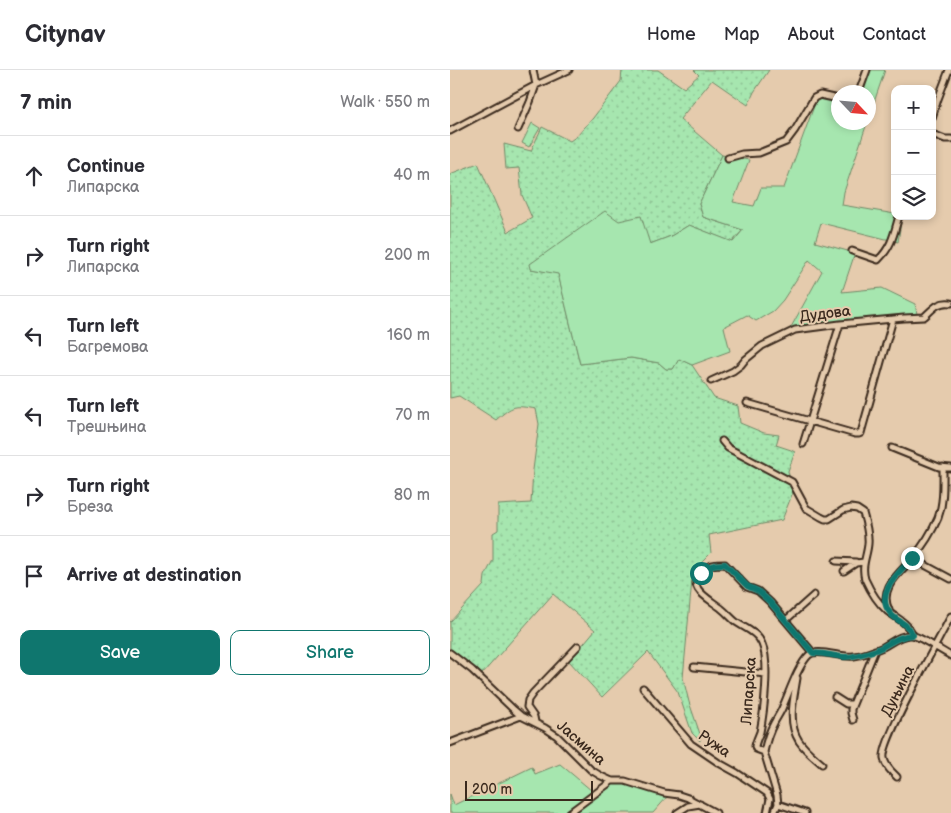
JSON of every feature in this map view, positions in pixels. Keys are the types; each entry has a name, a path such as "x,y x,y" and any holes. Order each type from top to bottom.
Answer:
{"street":[{"path":"518,129 536,84 533,70"},
{"path":"450,131 536,84 569,70"},
{"path":"862,85 867,70"},
{"path":"936,105 949,70"},
{"path":"728,158 742,154 759,153 786,142 814,98 820,95 831,97"},
{"path":"936,135 951,139"},
{"path":"852,251 878,260 892,240 898,220"},
{"name":"Дудова","path":"711,381 741,365 762,346 802,329 924,317 938,305 944,302 951,303"},
{"path":"747,403 839,430 855,434 861,433 893,319"},
{"path":"803,444 840,324"},
{"path":"722,441 728,448 792,482 806,508 821,517 828,519 843,510 851,508 860,510 863,513 868,536 864,572 876,598 886,610 906,625 913,635 951,656"},
{"path":"892,448 943,468 951,468"},
{"path":"890,613 885,602 891,582 925,542 938,518 942,502 943,468"},
{"path":"912,558 951,579"},
{"path":"836,561 864,562"},
{"path":"844,571 856,562"},
{"name":"Липарска","path":"764,752 756,750 755,746 761,722 766,674 762,641 698,590 696,580 708,566 725,564 747,586 758,591 770,602 813,653"},
{"path":"786,620 814,595"},
{"name":"Дуњина","path":"897,777 886,763 884,750 894,725 951,616"},
{"path":"774,813 778,804 777,795 764,752 765,745 797,672 807,657 813,653 846,657 854,656 875,650 903,636 913,635"},
{"path":"535,722 527,707 528,700 578,646"},
{"path":"853,720 851,713 853,704 875,650"},
{"name":"Јасмина","path":"450,654 472,670 521,716 535,722 562,740 596,774 612,781 625,781 664,793 679,795 716,813"},
{"path":"694,667 766,674"},
{"path":"797,672 792,710 793,725 800,742 822,764"},
{"name":"Ружа","path":"643,688 691,744 767,793 770,799 767,813"},
{"path":"835,697 846,704 853,704"},
{"path":"450,743 521,716"},
{"path":"569,813 612,781"},
{"path":"676,813 688,806 700,804"},
{"path":"778,804 806,813"}],"green space":[{"path":"622,70 658,70 684,88 699,75 694,70 769,70 754,92 748,105 712,80 680,119 722,155 699,204 703,217 743,230 732,242 689,225 671,236 650,244 531,269 558,273 580,364 631,358 659,363 666,369 673,369 679,359 692,365 714,398 738,406 740,423 764,433 779,435 776,445 795,452 788,471 793,492 782,520 709,535 711,553 702,562 692,580 683,678 700,734 700,741 692,733 678,692 648,652 602,697 569,661 595,630 553,594 482,674 450,648 450,622 484,585 485,576 493,560 493,533 498,530 498,505 531,503 539,424 536,409 514,407 496,420 459,396 450,398 450,174 478,163 508,232 532,218 522,195 519,168 506,169 504,144 531,151 542,127 570,141 593,118 621,81"},
{"path":"869,70 885,70 876,96 876,85 862,85"},
{"path":"817,98 831,99 831,130 865,130 844,192 842,205 891,213 891,220 901,220 898,242 821,223 815,242 855,253 842,292 882,288 915,304 917,314 790,329 822,271 809,260 783,300 773,311 756,321 747,315 724,327 730,351 692,365 679,359 673,369 666,369 659,363 631,358 580,364 558,274 531,269 530,264 605,211 619,221 641,216 650,244 671,236 689,225 733,242 743,230 703,217 699,204 722,155 749,160 733,202 754,206 761,188 784,188"},
{"path":"532,123 540,128 529,147 522,143"},
{"path":"560,764 598,796 613,783 631,784 668,796 653,813 450,813 450,794 454,805 532,767 535,774"}],"route":[{"path":"701,573 713,564 725,564 747,586 758,591 770,602 813,653 846,657 875,650 903,636 913,635 906,625 890,613 885,602 894,577 912,558"}]}
